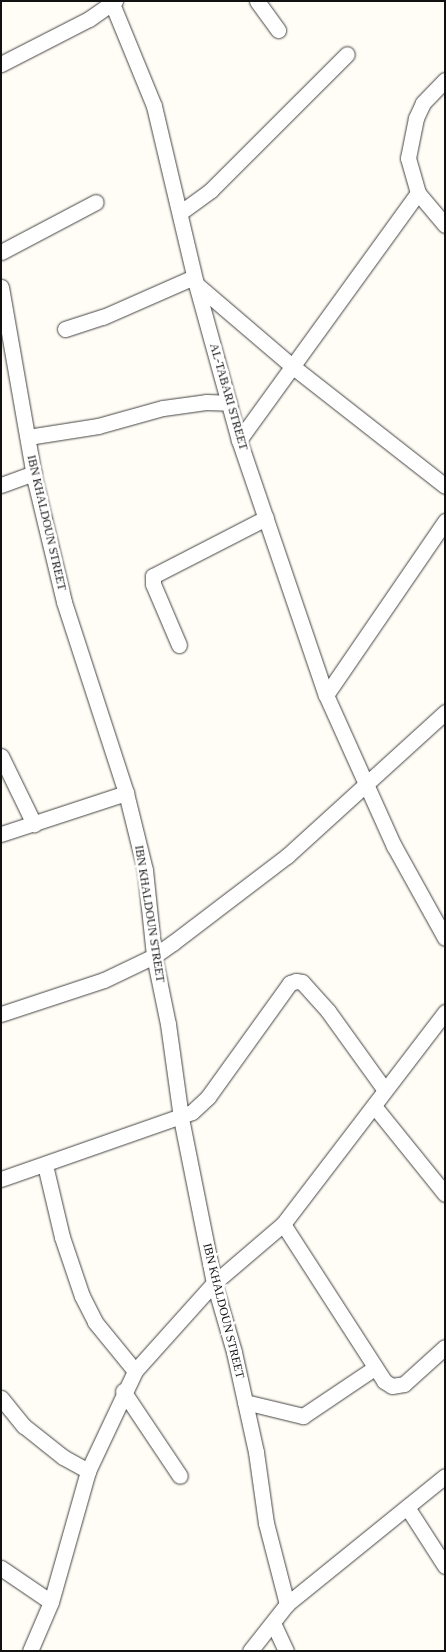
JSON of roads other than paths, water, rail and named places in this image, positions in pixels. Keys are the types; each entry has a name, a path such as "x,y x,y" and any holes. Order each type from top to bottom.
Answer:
{"street":[{"path":"257,1 278,30"},
{"path":"1,64 89,19 112,2"},
{"name":"AL-TABARI STREET","path":"112,2 154,106 181,212 195,280 239,440 326,695 366,786 445,938"},
{"path":"181,212 211,190 347,54"},
{"path":"445,80 423,104 412,133 408,158 418,194 445,225"},
{"path":"239,440 418,194"},
{"path":"1,252 96,202"},
{"path":"65,329 103,317 195,280 292,366 445,486"},
{"name":"IBN KHALDOUN STREET","path":"3,296 34,473 64,602 126,793 145,870 154,956 168,1024 180,1118 214,1283 245,1402 266,1523 286,1604"},
{"path":"28,436 98,426 163,408 206,402 229,403"},
{"path":"1,485 34,473"},
{"path":"180,645 153,584 153,576 266,518"},
{"path":"326,695 445,521"},
{"path":"1,1014 104,980 154,956 287,856 445,712"},
{"path":"1,756 34,824"},
{"path":"1,834 126,793"},
{"path":"1,1179 45,1165 142,1128 180,1118 208,1097 290,983 296,981 302,982 328,1011 384,1089"},
{"path":"30,1651 51,1602 88,1471 123,1391 135,1371 214,1283 284,1224 374,1106 384,1089 445,1012"},
{"path":"374,1106 445,1194"},
{"path":"45,1165 62,1237 82,1296 94,1322 135,1371"},
{"path":"284,1224 373,1369 392,1386 404,1384 445,1347"},
{"path":"245,1402 303,1416 373,1369"},
{"path":"123,1391 180,1476"},
{"path":"1,1398 24,1426 63,1457 88,1471"},
{"path":"250,1651 286,1604 445,1476"},
{"path":"407,1507 445,1566"},
{"path":"1,1568 51,1602"},
{"path":"273,1623 286,1651"}]}
